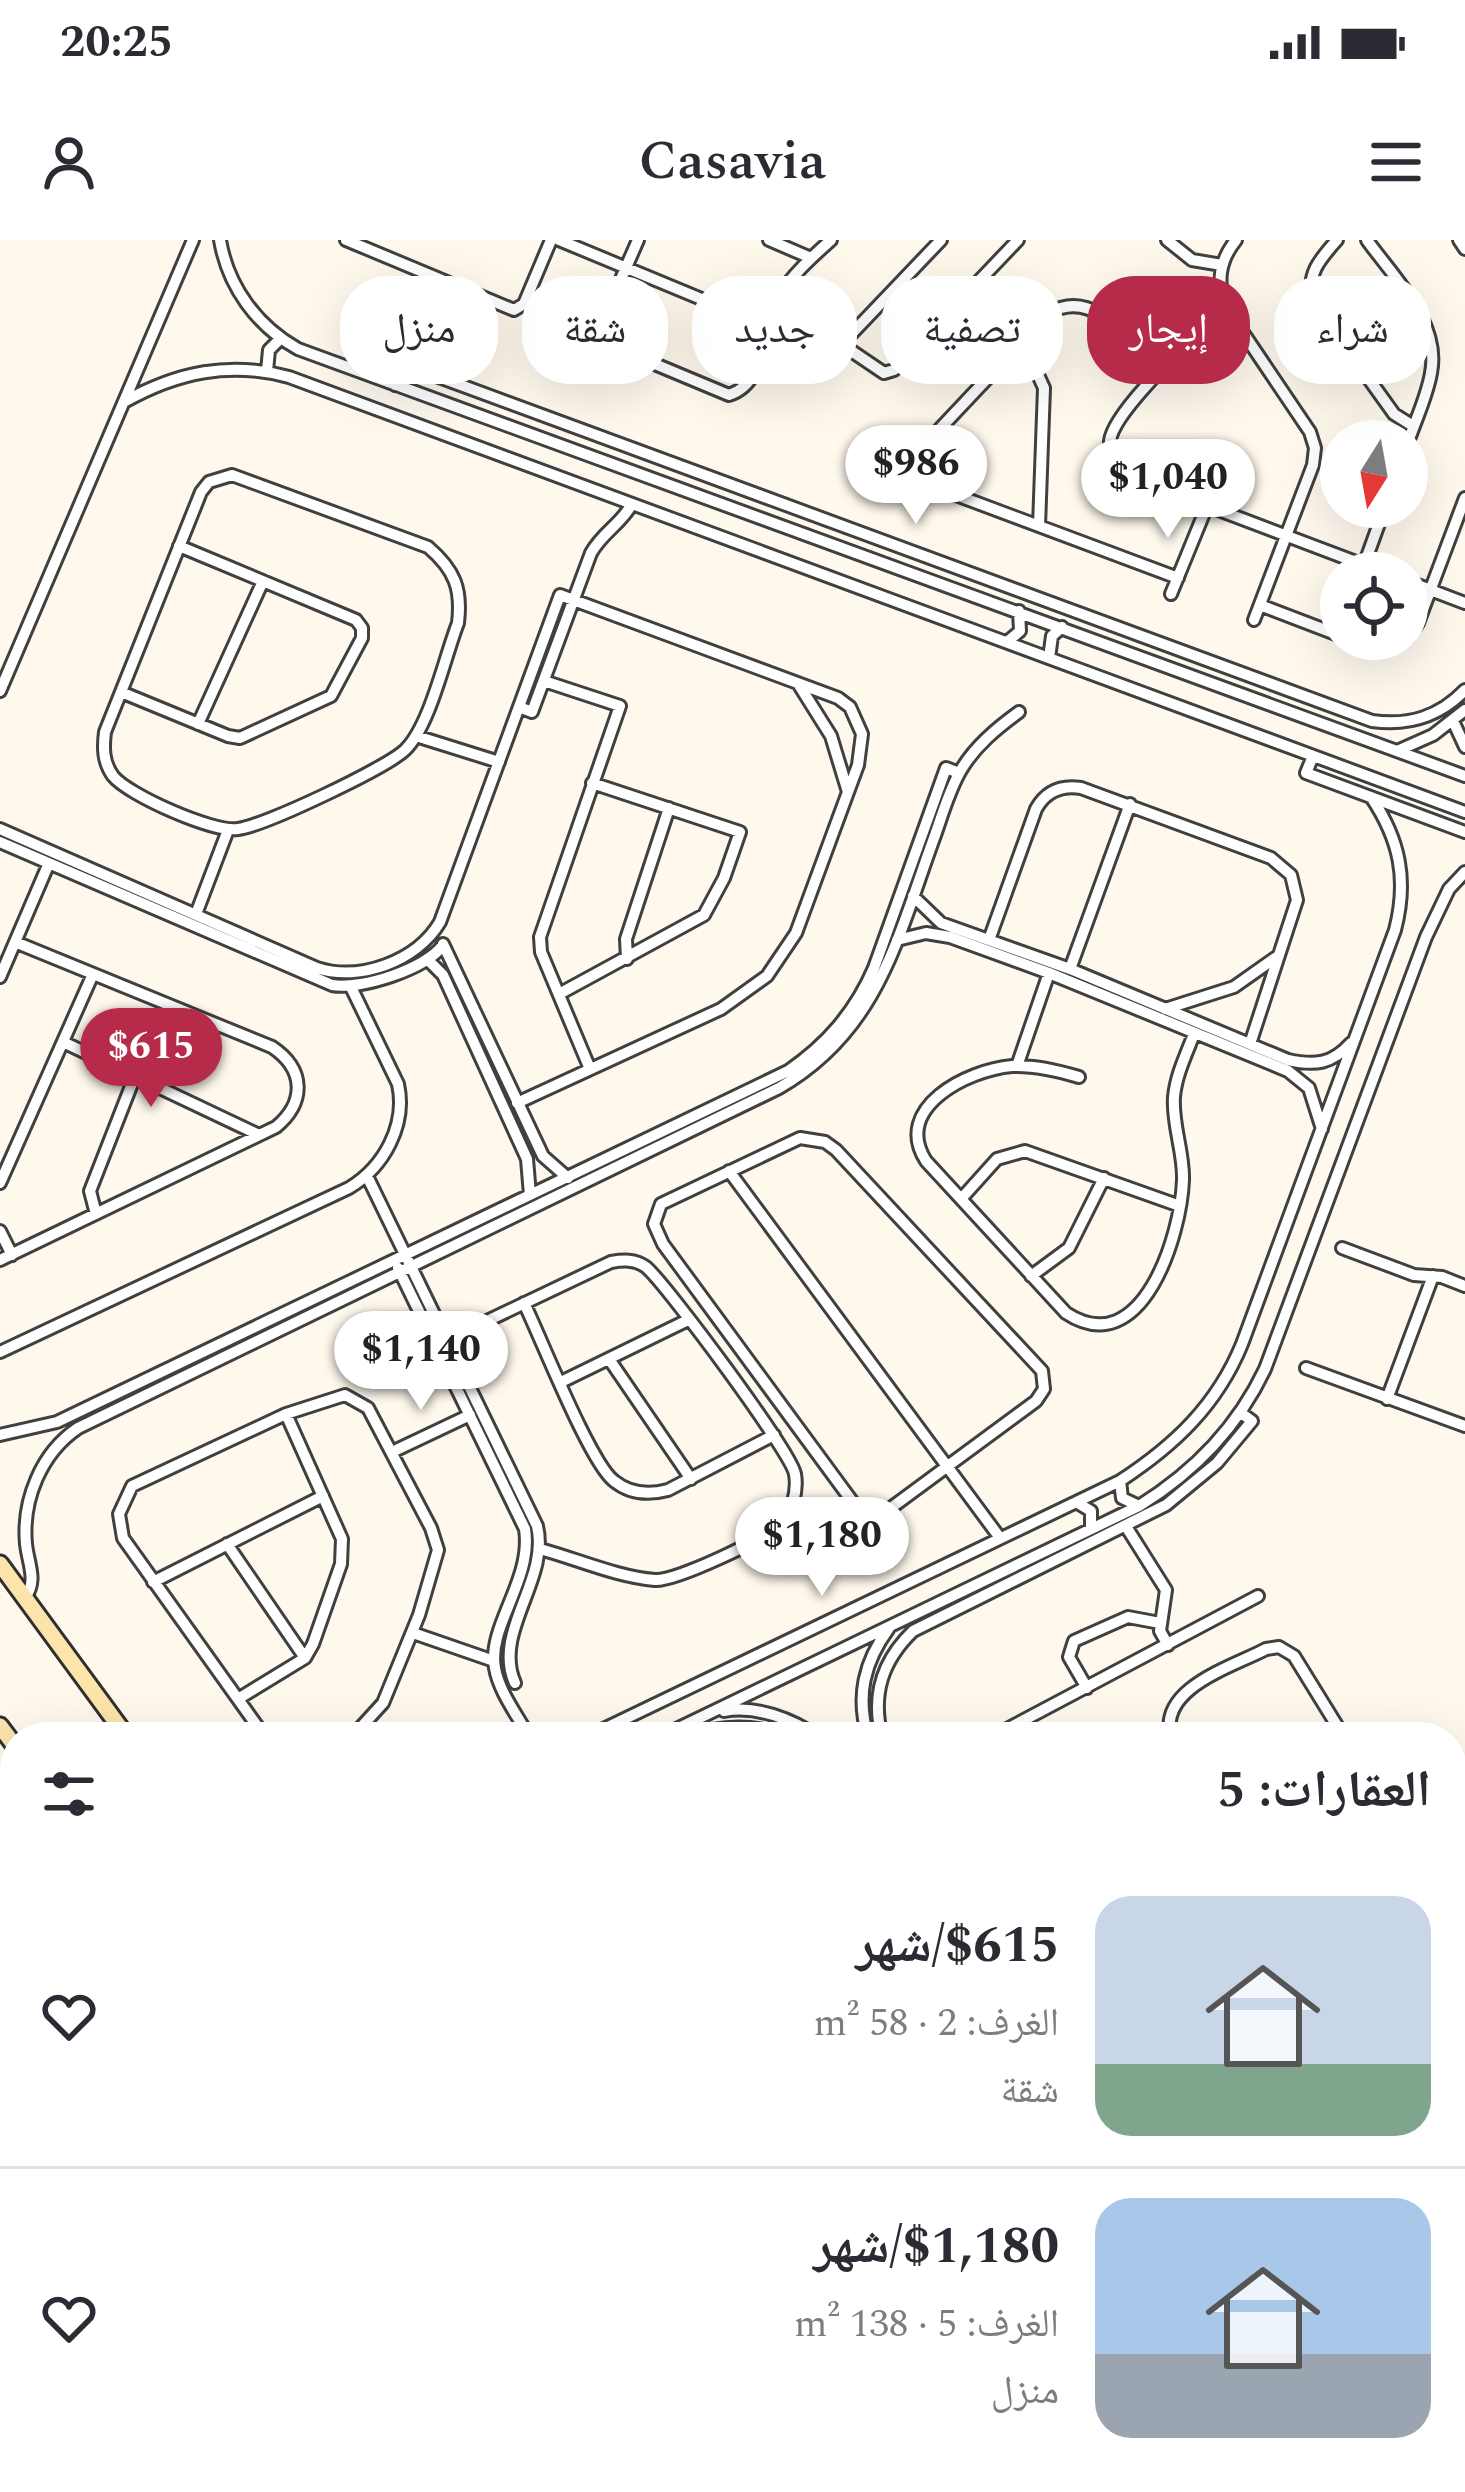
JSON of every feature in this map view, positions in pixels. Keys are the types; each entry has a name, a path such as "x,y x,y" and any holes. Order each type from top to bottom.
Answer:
{"main road":[{"path":"0,1564 116,1722"}],"street":[{"path":"0,691 193,240"},
{"path":"220,240 244,301 280,339 1465,776"},
{"path":"346,240 514,310 524,304 555,240 692,295"},
{"path":"638,240 599,334 609,348 692,381"},
{"path":"769,240 811,258"},
{"path":"796,276 831,240"},
{"path":"857,328 941,240"},
{"path":"857,355 879,372 895,370 1018,240"},
{"path":"1166,240 1192,260 1222,265"},
{"path":"1222,276 1222,265 1236,240"},
{"path":"1337,240 1315,267 1310,284 1313,301 1394,414 1404,420"},
{"path":"1367,240 1421,316 1432,344 1431,378 1415,420"},
{"path":"1459,240 1465,249"},
{"path":"267,371 267,355 280,339"},
{"path":"1250,344 1313,439 1313,465 1254,620"},
{"path":"124,402 148,388 206,371 267,371 1465,812"},
{"path":"395,385 412,373 428,373 1372,721 1391,723 1428,716 1465,690"},
{"path":"701,384 729,395 745,384"},
{"path":"982,384 926,448 925,469 940,489 1178,578"},
{"path":"1039,526 1042,384"},
{"path":"1151,384 1115,424 1110,439 1120,469 1329,552"},
{"path":"232,475 428,548 445,561 459,587 458,623 416,736 387,762 256,824 228,830 139,794 115,778 103,746 179,546 201,492 209,482 232,475"},
{"path":"1428,596 1465,498"},
{"path":"1,836 268,952 340,974 362,971 416,949 434,932 499,762 544,681 595,546 622,522 632,504"},
{"path":"1171,594 1207,506"},
{"path":"872,556 880,539"},
{"path":"121,692 240,738 331,696 362,638 356,620 179,546"},
{"path":"198,724 262,581"},
{"path":"1430,590 1465,603"},
{"path":"517,1102 722,1009 767,976 796,933 862,748 858,720 838,698 560,595 525,710"},
{"path":"1260,605 1320,628"},
{"path":"1007,642 1020,631 1018,610"},
{"path":"1049,658 1052,636 1062,627"},
{"path":"1251,697 1258,679"},
{"path":"544,681 620,706 540,937 541,952 590,1069"},
{"path":"797,682 831,736 848,792"},
{"path":"1397,751 1465,710"},
{"path":"0,1435 58,1422 778,1088 810,1069 841,1041 877,989 959,773 979,747 1019,712"},
{"path":"1453,721 1465,747"},
{"path":"416,736 499,762"},
{"path":"1313,757 1306,773 1465,832"},
{"path":"25,1598 33,1577 26,1536 29,1499 44,1463 68,1434 530,1195 773,1080 830,1038 860,998 874,968 946,768 959,773"},
{"path":"559,994 704,915 724,878 740,832 592,783"},
{"path":"989,940 1036,809 1046,795 1070,786 1130,804 1282,865 1294,882 1297,900 1250,1044"},
{"path":"617,1722 1120,1481 1182,1435 1222,1386 1250,1325 1395,930 1403,881 1393,833 1371,797"},
{"path":"1070,969 1130,804"},
{"path":"627,959 626,939 669,808"},
{"path":"196,914 228,830"},
{"path":"1,836 49,863 108,882"},
{"path":"0,977 49,863"},
{"path":"880,1722 880,1678 899,1644 913,1630 1138,1506 1190,1471 1240,1413 1272,1353 1426,937 1442,900 1465,872"},
{"path":"913,896 934,919 1070,969 1288,1060 1331,1061 1358,1036"},
{"path":"152,902 196,914 332,985 351,987 428,960 443,945"},
{"path":"434,932 543,1156 568,1178"},
{"path":"897,940 939,934 1048,973 1299,1077 1313,1095 1322,1130"},
{"path":"0,1231 6,1257 260,1135 289,1117 299,1086 296,1070 272,1047 15,942"},
{"path":"416,949 442,975 527,1159 530,1195"},
{"path":"1165,1009 1234,987 1281,954"},
{"path":"1018,1066 1048,973"},
{"path":"0,1183 93,974"},
{"path":"0,1352 367,1176 395,1131 401,1101 398,1084 351,987"},
{"path":"1079,1077 1018,1066 988,1070 962,1080 932,1102 917,1131 920,1150 1031,1276 1066,1313 1078,1321 1098,1324 1124,1317 1152,1291 1180,1206 1183,1168 1174,1096 1194,1034"},
{"path":"62,1042 260,1135"},
{"path":"96,1214 90,1203 91,1186 135,1076"},
{"path":"800,1138 825,1142 1039,1364 1044,1381 1036,1401 948,1467 887,1513 873,1517 860,1512 657,1235 656,1213 662,1204 800,1138"},
{"path":"961,1199 991,1164 1018,1151 1180,1206"},
{"path":"729,1171 1000,1538"},
{"path":"367,1176 470,1415 531,1527 525,1565 494,1660 500,1683 521,1722"},
{"path":"1031,1276 1069,1248 1104,1178"},
{"path":"1342,1248 1414,1275 1465,1286"},
{"path":"448,1340 611,1262 623,1260 646,1268 774,1435 795,1472 796,1487 787,1516 777,1528 680,1576 641,1578 540,1549"},
{"path":"402,1262 448,1340 540,1549 508,1655 515,1683"},
{"path":"1387,1399 1433,1276"},
{"path":"524,1303 601,1467 633,1491 651,1494 691,1480 774,1435"},
{"path":"561,1382 688,1320"},
{"path":"609,1359 691,1480"},
{"path":"1306,1368 1465,1426"},
{"path":"254,1722 123,1538 121,1504 132,1486 286,1414 336,1396 354,1397 368,1408 438,1550 434,1574 383,1702 365,1722"},
{"path":"691,1722 892,1625 1126,1528 1166,1504 1217,1463 1252,1421 1240,1413"},
{"path":"238,1699 304,1658 314,1644 341,1564 342,1539 286,1414"},
{"path":"392,1452 470,1415"},
{"path":"58,1422 57,1430 68,1434"},
{"path":"1120,1481 1123,1498 1138,1506"},
{"path":"153,1582 323,1496"},
{"path":"1076,1502 1091,1511 1091,1529"},
{"path":"1126,1528 1166,1590 1160,1623 1168,1645"},
{"path":"227,1544 304,1658"},
{"path":"1021,1722 1258,1595"},
{"path":"1088,1688 1069,1657 1074,1641 1128,1616 1160,1623"},
{"path":"864,1722 862,1683 872,1651 892,1625"},
{"path":"412,1633 494,1660"},
{"path":"1170,1722 1169,1714 1179,1697 1266,1648 1279,1647 1294,1656 1335,1722"},
{"path":"709,1713 733,1709 791,1722"}]}
